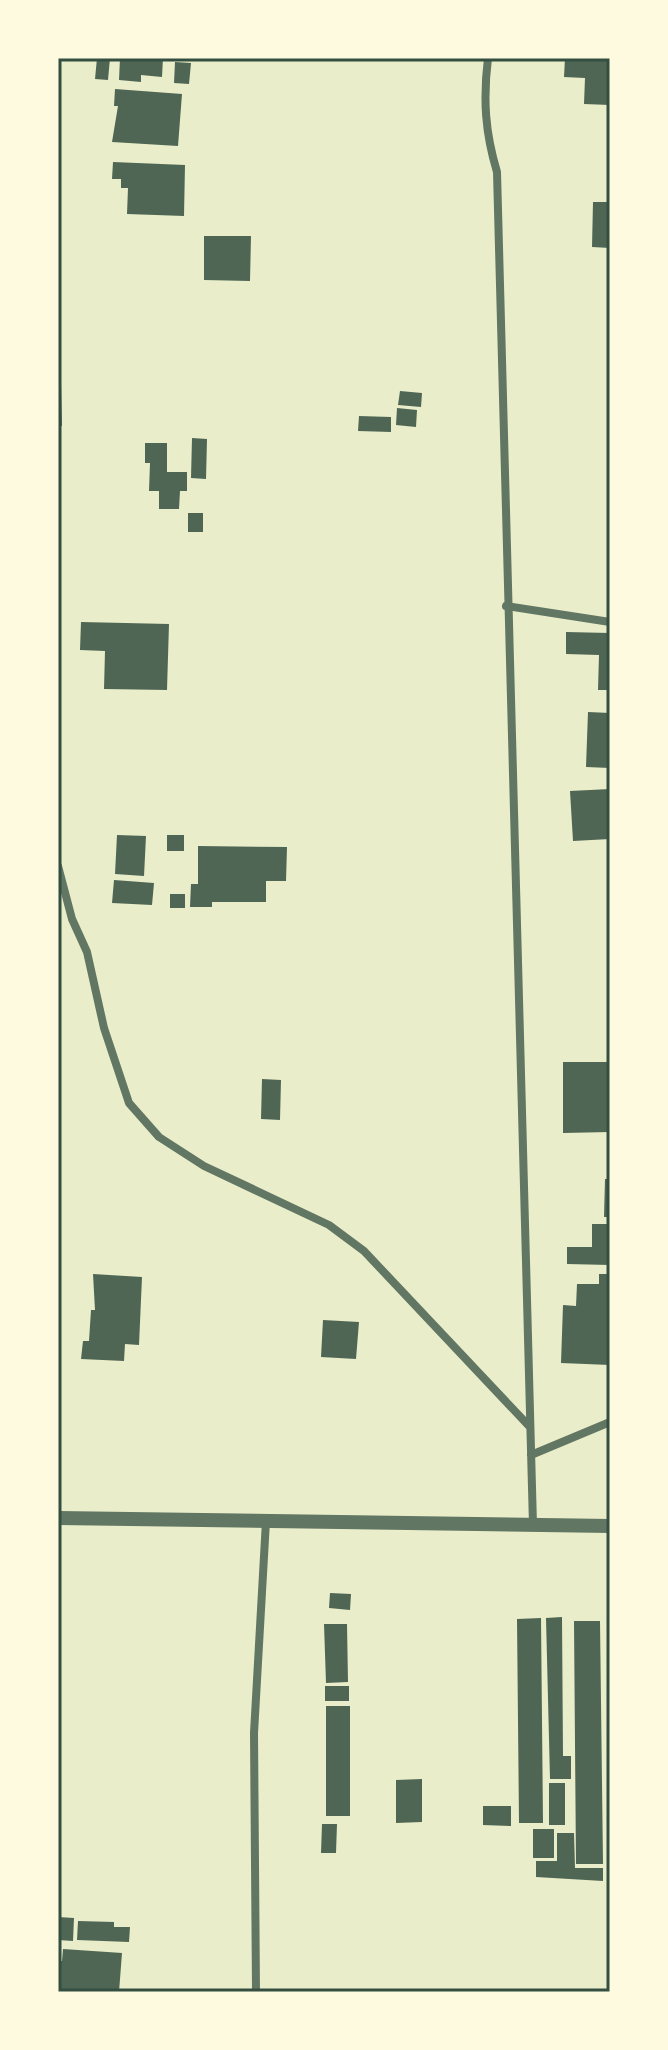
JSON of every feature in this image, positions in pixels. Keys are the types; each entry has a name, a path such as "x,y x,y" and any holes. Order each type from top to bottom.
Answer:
{"street":[{"path":"488,58 484,93 486,133 497,172 506,606 533,1525"},
{"path":"506,606 610,622"},
{"path":"58,866 72,919 87,952 104,1028 129,1103 159,1137 204,1166 329,1225 364,1251 530,1427"},
{"path":"531,1455 610,1422"},
{"path":"58,1518 610,1526"},
{"path":"256,1992 254,1733 266,1521"}],"building":[{"path":"97,58 110,58 108,80 95,79"},
{"path":"120,58 163,58 162,77 141,75 141,82 119,80"},
{"path":"565,58 610,58 610,105 584,104 585,78 564,77"},
{"path":"175,62 191,63 189,84 174,83"},
{"path":"115,89 182,94 178,146 112,142 118,106 114,106"},
{"path":"113,162 185,165 184,216 127,214 128,188 121,188 121,179 112,179"},
{"path":"593,202 610,202 610,248 592,247"},
{"path":"204,236 251,236 250,281 204,280"},
{"path":"58,383 61,383 62,426 58,426"},
{"path":"400,391 422,393 421,407 398,405"},
{"path":"397,408 417,410 416,427 396,425"},
{"path":"359,416 391,417 391,432 358,431"},
{"path":"192,438 207,439 206,479 191,478"},
{"path":"145,443 167,443 167,472 187,472 187,491 180,491 179,509 159,509 159,491 149,491 150,463 145,463"},
{"path":"188,513 203,513 203,532 188,532"},
{"path":"81,622 169,624 167,690 104,689 105,651 80,650"},
{"path":"566,632 610,633 610,690 598,690 599,655 566,654"},
{"path":"588,712 610,713 610,768 586,767"},
{"path":"610,789 610,839 573,841 570,791"},
{"path":"117,835 146,836 144,876 115,874"},
{"path":"167,835 184,835 184,851 167,851"},
{"path":"198,846 287,847 286,881 266,881 266,902 212,902 212,907 190,907 191,884 198,884"},
{"path":"114,880 154,883 152,905 112,903"},
{"path":"170,894 185,894 185,908 170,908"},
{"path":"563,1062 610,1062 610,1132 563,1133"},
{"path":"262,1079 281,1080 280,1120 261,1119"},
{"path":"605,1179 610,1179 610,1217 604,1217"},
{"path":"592,1224 610,1224 610,1265 567,1264 567,1247 592,1247"},
{"path":"93,1274 142,1277 139,1345 125,1344 124,1361 81,1359 83,1341 89,1341 91,1310 95,1310"},
{"path":"599,1274 610,1274 610,1365 561,1363 563,1305 576,1306 577,1284 599,1284"},
{"path":"323,1320 359,1322 356,1359 321,1357"},
{"path":"330,1593 351,1594 350,1610 329,1608"},
{"path":"562,1617 563,1756 571,1756 571,1779 550,1779 546,1618"},
{"path":"541,1618 543,1823 519,1823 517,1619"},
{"path":"574,1621 600,1621 603,1864 576,1864"},
{"path":"324,1624 347,1624 348,1682 326,1683"},
{"path":"325,1686 349,1686 349,1701 325,1701"},
{"path":"326,1706 350,1706 350,1816 326,1816"},
{"path":"422,1779 422,1822 396,1823 396,1780"},
{"path":"549,1783 565,1783 565,1825 549,1825"},
{"path":"483,1806 511,1806 511,1826 483,1825"},
{"path":"322,1824 337,1824 336,1853 321,1853"},
{"path":"533,1829 554,1829 554,1858 533,1858"},
{"path":"557,1833 574,1833 575,1868 603,1868 603,1881 536,1877 536,1861 557,1861"},
{"path":"58,1917 74,1918 73,1941 58,1940"},
{"path":"78,1921 114,1922 114,1927 130,1927 129,1942 77,1940"},
{"path":"63,1949 122,1953 119,1992 58,1992 58,1961 62,1961"}]}
